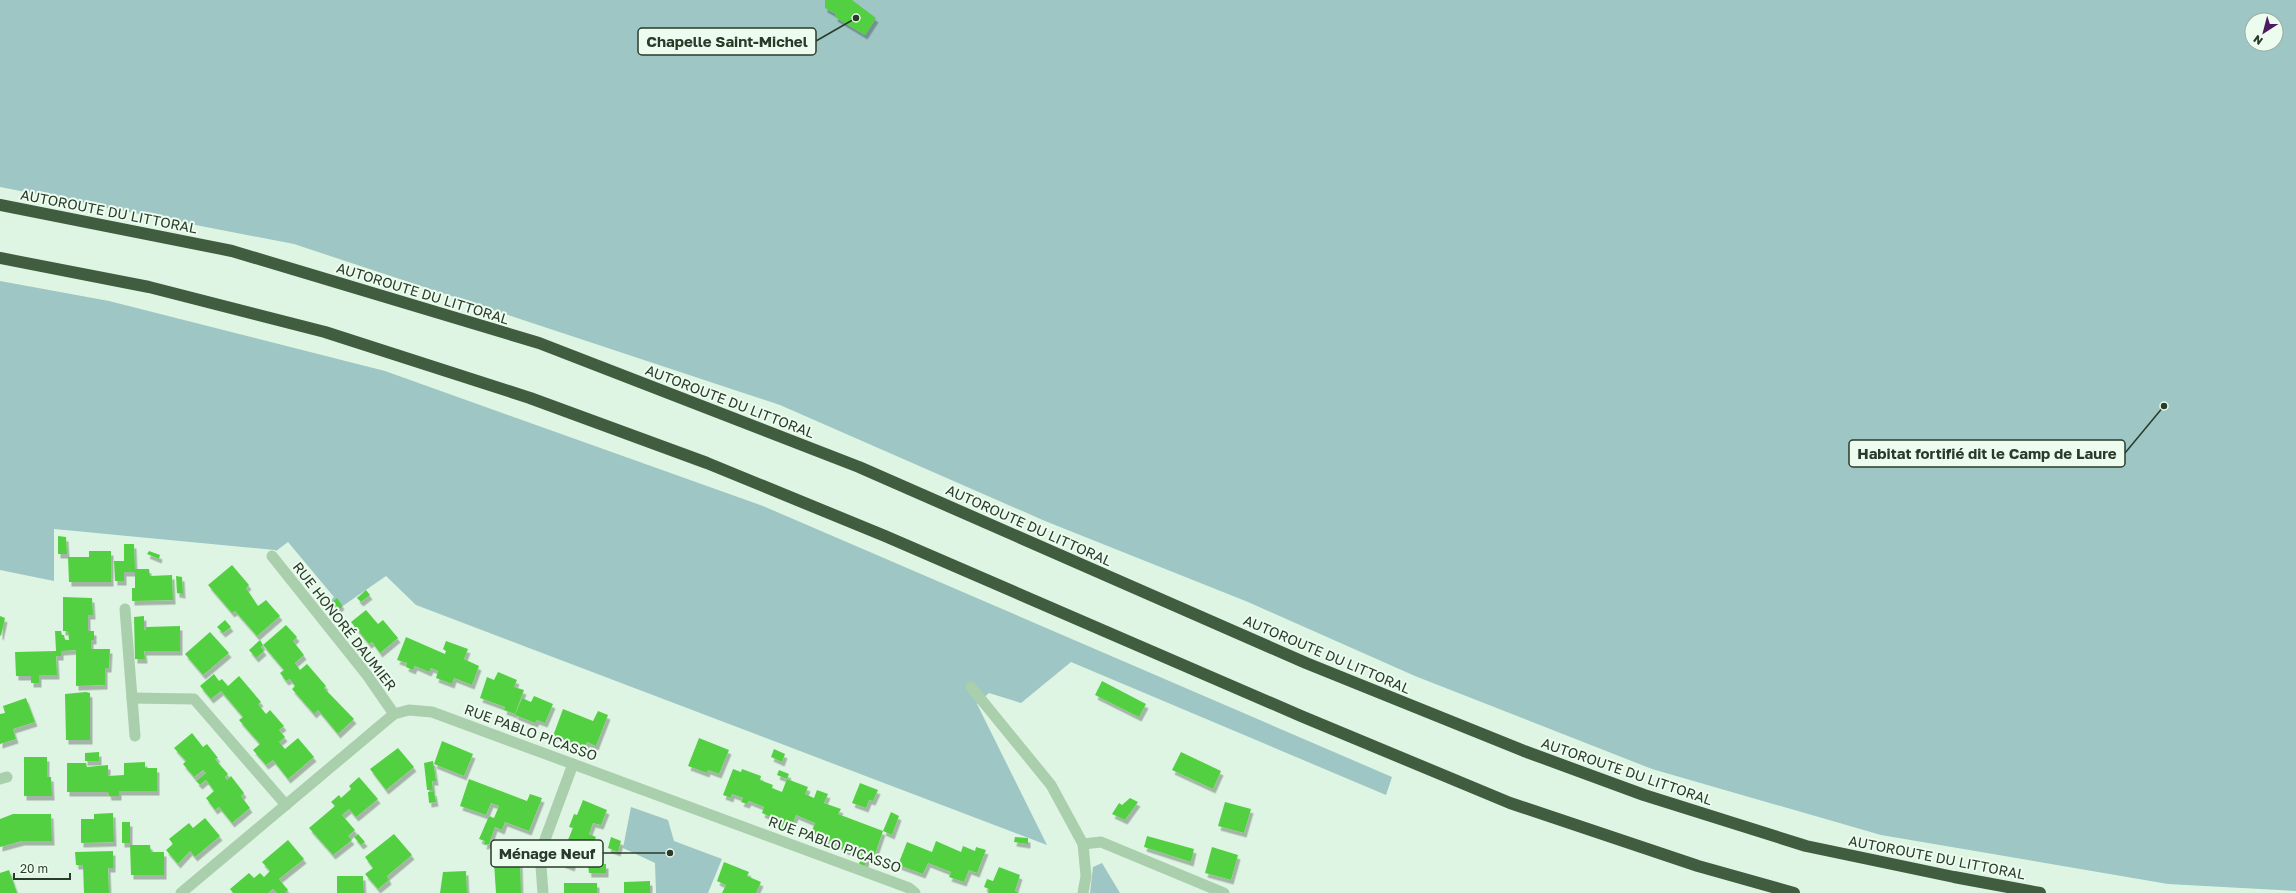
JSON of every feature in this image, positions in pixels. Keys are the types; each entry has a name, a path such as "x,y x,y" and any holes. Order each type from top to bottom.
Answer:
{"highway":[{"name":"AUTOROUTE DU LITTORAL","path":"0,205 232,251 539,343 859,467 1306,663 1524,751 1644,795 1806,846 2040,893"},
{"path":"0,258 149,287 325,332 530,398 707,463 885,536 1301,716 1510,803 1698,866 1794,893"}],"street":[{"name":"RUE HONORÉ DAUMIER","path":"272,556 367,675 394,714"},
{"path":"125,609 135,736"},
{"path":"971,687 1051,785 1083,844 1086,876 1082,893"},
{"path":"132,698 194,700 286,805"},
{"name":"RUE PABLO PICASSO","path":"181,893 394,714 409,710 432,712 909,888 915,893"},
{"path":"543,893 540,853 573,764"},
{"path":"1083,844 1101,842 1224,893"}],"shaded area":[{"path":"0,0 2296,0 2296,891 2168,884 1881,835 1652,769 1415,676 1248,602 1045,521 780,405 294,244 0,187"},
{"path":"0,281 109,301 385,371 763,506 1392,777 1386,795 1071,662 1021,703 989,693 977,704 1047,845 416,605 386,576 337,610 330,601 334,597 288,542 276,551 54,529 54,581 0,570"},
{"path":"631,807 668,820 674,841 722,859 708,893 656,893 655,863 623,848"},
{"path":"1102,863 1120,893 1090,893 1093,867"}],"building":[{"path":"825,0 852,0 876,18 865,35 835,17 836,14 825,8"},
{"path":"58,536 66,537 67,554 58,554"},
{"path":"124,544 134,544 135,569 149,569 150,576 172,575 173,600 132,601 132,588 135,588 135,572 124,572 124,581 115,581 114,561 124,561"},
{"path":"89,551 111,551 111,582 69,582 68,557 89,557"},
{"path":"149,551 160,555 159,559 147,554"},
{"path":"232,565 249,585 246,588 258,606 266,600 280,616 257,636 235,611 232,613 208,585"},
{"path":"176,576 182,577 183,594 177,593"},
{"path":"366,590 370,595 361,602 357,598"},
{"path":"63,597 92,598 93,615 88,615 88,631 94,631 94,640 91,640 91,649 110,649 109,668 105,668 105,685 76,686 76,650 61,651 61,656 56,656 57,675 39,675 39,683 31,683 31,676 16,676 15,652 56,651 55,631 61,631 65,640 69,640 68,631 63,631"},
{"path":"337,598 342,605 338,609 332,602"},
{"path":"366,610 378,624 383,620 398,638 380,653 372,642 369,644 351,622"},
{"path":"0,616 5,618 1,636 0,635"},
{"path":"144,616 144,630 146,630 146,627 180,626 180,651 144,651 145,659 135,659 134,617"},
{"path":"225,620 231,627 223,633 217,627"},
{"path":"286,625 297,637 293,641 304,655 295,663 300,670 307,664 326,686 324,688 354,719 338,734 318,710 314,714 292,689 295,686 290,679 286,681 280,673 284,670 263,645"},
{"path":"210,632 229,653 203,675 185,654"},
{"path":"406,637 445,654 446,651 443,649 446,641 468,649 464,659 479,666 472,685 454,678 452,684 436,678 438,671 431,668 429,672 415,666 413,670 406,667 407,663 397,660"},
{"path":"260,640 263,645 261,647 264,651 256,658 249,650"},
{"path":"498,672 517,680 514,687 524,690 515,714 504,710 505,707 480,698 487,677 494,680"},
{"path":"214,674 219,681 222,679 228,686 239,676 261,702 258,704 266,714 270,710 284,726 279,730 285,737 279,742 285,749 298,738 314,757 288,779 273,760 266,765 253,750 260,744 239,720 243,717 221,691 211,699 200,686"},
{"path":"1102,681 1146,704 1139,717 1095,695"},
{"path":"90,693 90,740 66,740 65,694"},
{"path":"534,696 553,704 545,723 537,720 535,723 515,715 522,698 531,702"},
{"path":"26,698 35,722 13,729 16,739 0,744 0,714 5,713 3,706"},
{"path":"563,709 593,721 598,711 608,715 596,746 587,742 585,748 553,736"},
{"path":"192,733 203,747 207,744 218,758 215,759 228,774 225,777 227,780 231,776 244,793 241,796 250,808 232,823 219,807 215,810 206,798 214,791 206,780 200,785 196,781 206,773 203,770 194,777 183,764 186,761 174,748"},
{"path":"699,738 729,750 719,774 708,770 707,773 688,766"},
{"path":"442,741 473,754 464,776 434,764"},
{"path":"398,748 414,767 386,790 370,769"},
{"path":"774,749 785,754 782,762 771,757"},
{"path":"99,752 99,761 85,761 85,753"},
{"path":"1181,752 1221,771 1213,789 1172,770"},
{"path":"24,757 47,757 47,777 51,777 52,796 24,796"},
{"path":"433,761 436,781 432,781 433,790 427,790 424,763"},
{"path":"145,762 145,768 157,768 157,791 119,791 119,796 109,796 108,792 67,792 67,763 86,763 87,767 108,765 108,776 124,775 124,763"},
{"path":"733,769 741,772 742,769 761,776 760,780 773,785 772,788 782,792 787,779 808,787 805,794 814,798 817,790 828,794 824,803 841,809 838,814 883,831 873,860 867,859 865,866 859,864 862,856 840,848 841,846 827,840 826,845 819,841 820,838 811,833 815,823 796,815 792,826 785,823 783,827 771,823 773,818 762,813 764,807 749,801 747,804 741,802 743,798 732,794 731,798 723,795"},
{"path":"779,770 789,774 787,779 777,775"},
{"path":"359,777 378,799 356,817 349,809 342,815 355,830 348,836 352,840 333,855 309,828 335,806 331,802 339,795 341,798 351,789 349,786"},
{"path":"469,779 527,801 530,794 542,798 529,831 505,822 502,830 495,827 489,844 484,845 485,841 479,839 489,816 494,818 499,806 491,803 486,815 460,806"},
{"path":"860,783 878,790 873,801 869,800 866,808 852,803"},
{"path":"434,791 436,802 429,803 428,792"},
{"path":"1130,798 1138,802 1125,820 1112,814 1119,803 1122,805"},
{"path":"583,800 607,810 601,825 593,823 589,834 596,837 592,847 598,849 593,863 589,861 588,864 575,859 572,867 562,863 566,855 562,854 573,828 569,827 574,814 577,815"},
{"path":"1225,802 1251,809 1244,833 1218,826"},
{"path":"891,812 899,816 892,835 883,831"},
{"path":"113,813 114,842 81,843 81,819 94,819 94,814"},
{"path":"13,814 51,814 52,841 22,841 0,847 0,819"},
{"path":"205,818 220,836 195,857 190,851 178,864 166,850 173,844 169,839 189,823 193,828"},
{"path":"122,822 130,822 130,843 122,843"},
{"path":"358,834 365,842 361,845 354,837"},
{"path":"394,834 412,855 387,876 389,880 378,889 365,874 373,868 365,857"},
{"path":"1147,836 1194,849 1191,862 1144,847"},
{"path":"611,837 621,841 618,852 608,848"},
{"path":"1015,837 1028,838 1028,844 1014,842"},
{"path":"288,840 304,859 279,879 288,890 285,893 277,893 273,889 268,893 233,893 230,889 249,873 254,878 260,873 264,877 270,871 262,862"},
{"path":"936,841 961,852 963,846 975,851 976,847 986,850 977,873 969,870 964,882 949,877 951,872 928,863 923,874 898,865 907,842 932,852"},
{"path":"130,845 150,845 151,852 164,852 164,875 131,875"},
{"path":"1212,847 1238,855 1231,880 1205,873"},
{"path":"113,851 113,868 108,868 109,893 84,893 83,865 76,865 75,852"},
{"path":"520,862 521,893 496,893 494,863"},
{"path":"724,862 749,872 747,876 761,882 756,893 722,893 726,885 717,881"},
{"path":"606,864 606,873 589,873 588,865"},
{"path":"999,867 1020,875 1015,891 1019,893 988,893 989,889 984,887 987,879 993,881"},
{"path":"9,870 17,893 0,893 0,873"},
{"path":"466,871 467,893 440,893 443,872"},
{"path":"337,876 363,876 364,893 337,893"},
{"path":"650,881 650,893 624,893 624,882"},
{"path":"564,883 597,883 597,893 564,893"}],"place":[{"name":"Chapelle Saint-Michel","path":"856,18"},
{"name":"Habitat fortifié dit le Camp de Laure","path":"2164,406"},
{"name":"Ménage Neuf","path":"670,853"}]}
